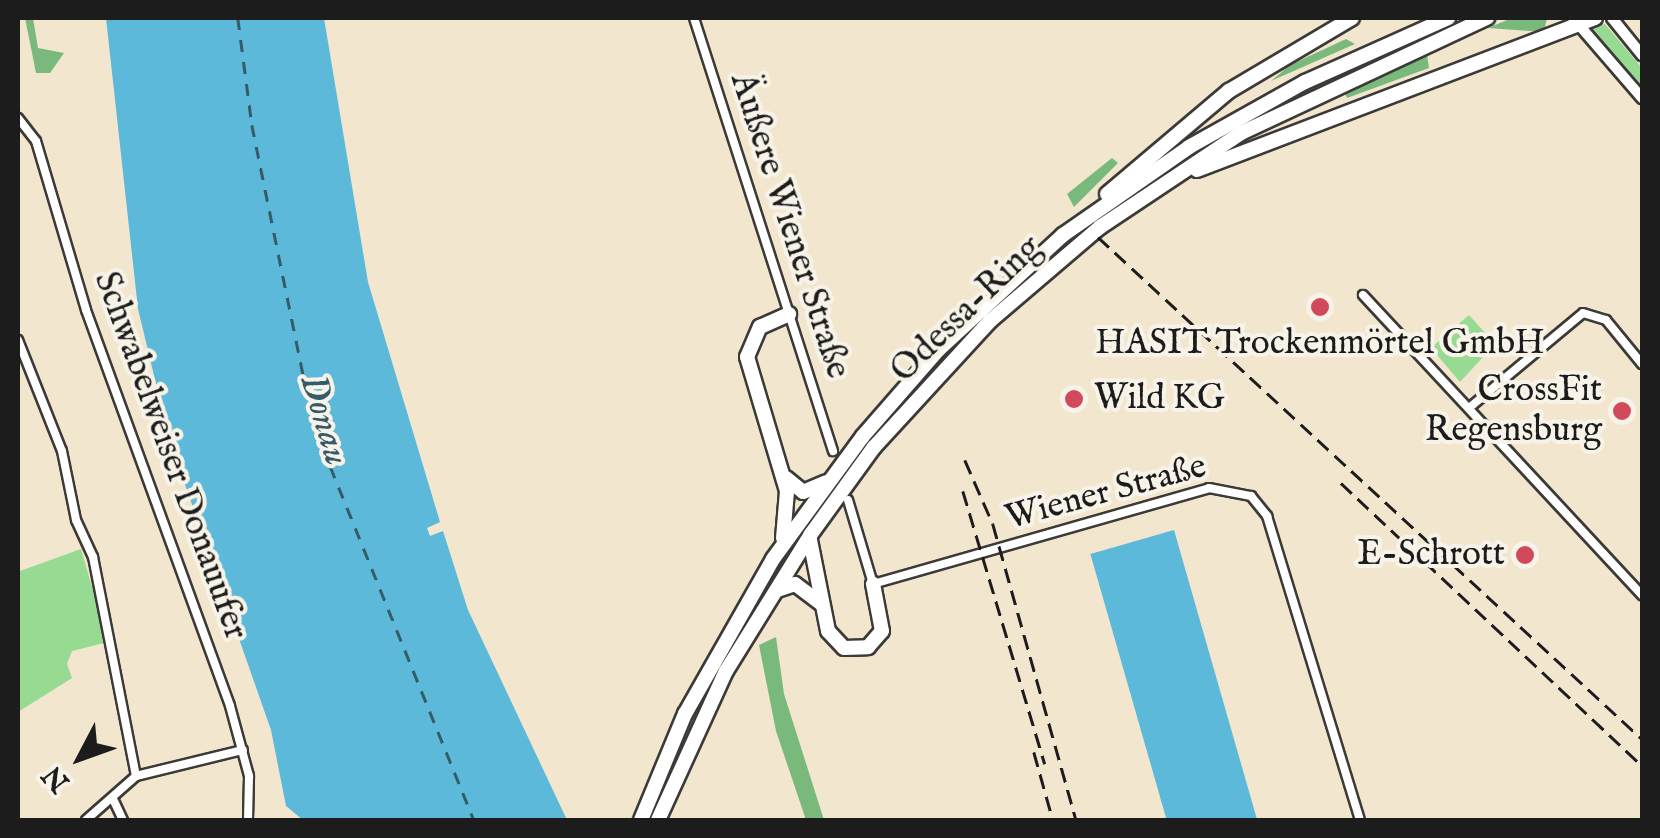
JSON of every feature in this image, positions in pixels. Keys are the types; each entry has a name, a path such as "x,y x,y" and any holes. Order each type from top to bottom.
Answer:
{"highway":[{"path":"1089,213 1229,91 1352,18"},
{"name":"Odessa-Ring","path":"658,820 699,723 777,588 938,350 1089,213 1234,119 1448,18"},
{"name":"Odessa-Ring","path":"641,820 685,714 773,559 831,479 916,386 946,366 1100,227 1147,194 1312,94 1487,18"},
{"path":"1147,194 1252,145 1576,22 1596,18"},
{"path":"773,559 789,521 780,468 747,357 760,327 790,314"},
{"path":"780,468 802,492 831,479"},
{"path":"811,534 808,552 836,642 853,650 868,647 884,625 874,584"},
{"path":"777,588 803,586 822,604"}],"main road":[{"path":"1612,18 1642,55"},
{"path":"1576,22 1642,98"}],"street":[{"name":"Äußere Wiener Straße","path":"694,18 832,451"},
{"name":"Schwabelweiser Donauufer","path":"18,118 36,141 86,310 243,750 248,820"},
{"path":"1364,295 1642,595"},
{"path":"1470,408 1583,313 1606,320 1642,364"},
{"path":"18,340 20,358 62,451 76,520 93,558 136,776"},
{"name":"Wiener Straße","path":"874,584 1209,488 1241,491 1267,516 1360,820"},
{"path":"848,500 874,584"},
{"path":"86,820 114,802 136,776 243,750"},
{"path":"114,802 124,820"}],"green space":[{"path":"25,18 33,18 38,48 64,53 50,73 36,73"},
{"path":"1512,18 1547,18 1544,32 1488,28"},
{"path":"1605,24 1642,68 1642,93 1591,33 1593,26"},
{"path":"1346,39 1355,44 1271,81 1290,65"},
{"path":"1427,54 1429,68 1347,98 1344,91"},
{"path":"1112,158 1118,163 1074,207 1067,194"},
{"path":"1469,315 1495,344 1460,382 1431,348"},
{"path":"81,549 108,642 72,651 67,664 72,678 18,712 20,571"},
{"path":"776,637 784,694 824,820 806,820 776,731 759,645"}],"water":[{"name":"Donau","path":"106,18 324,18 368,282 440,522 427,528 430,536 443,531 468,610 567,820 303,820 286,806 271,730 170,442 138,309"},
{"path":"1174,530 1257,820 1167,820 1090,554"}],"ferry route":[{"path":"238,18 252,125 314,426 474,820"}],"railway":[{"path":"1098,237 1642,739"},
{"path":"965,460 993,524 1076,820"},
{"path":"1341,483 1642,766"},
{"path":"963,491 1045,764"},
{"path":"1034,752 1053,820"}],"place":[{"name":"HASIT Trockenmörtel GmbH","path":"1320,307"},
{"name":"Wild KG","path":"1074,399"},
{"name":"CrossFit Regensburg","path":"1622,411"},
{"name":"E-Schrott","path":"1525,555"}]}
